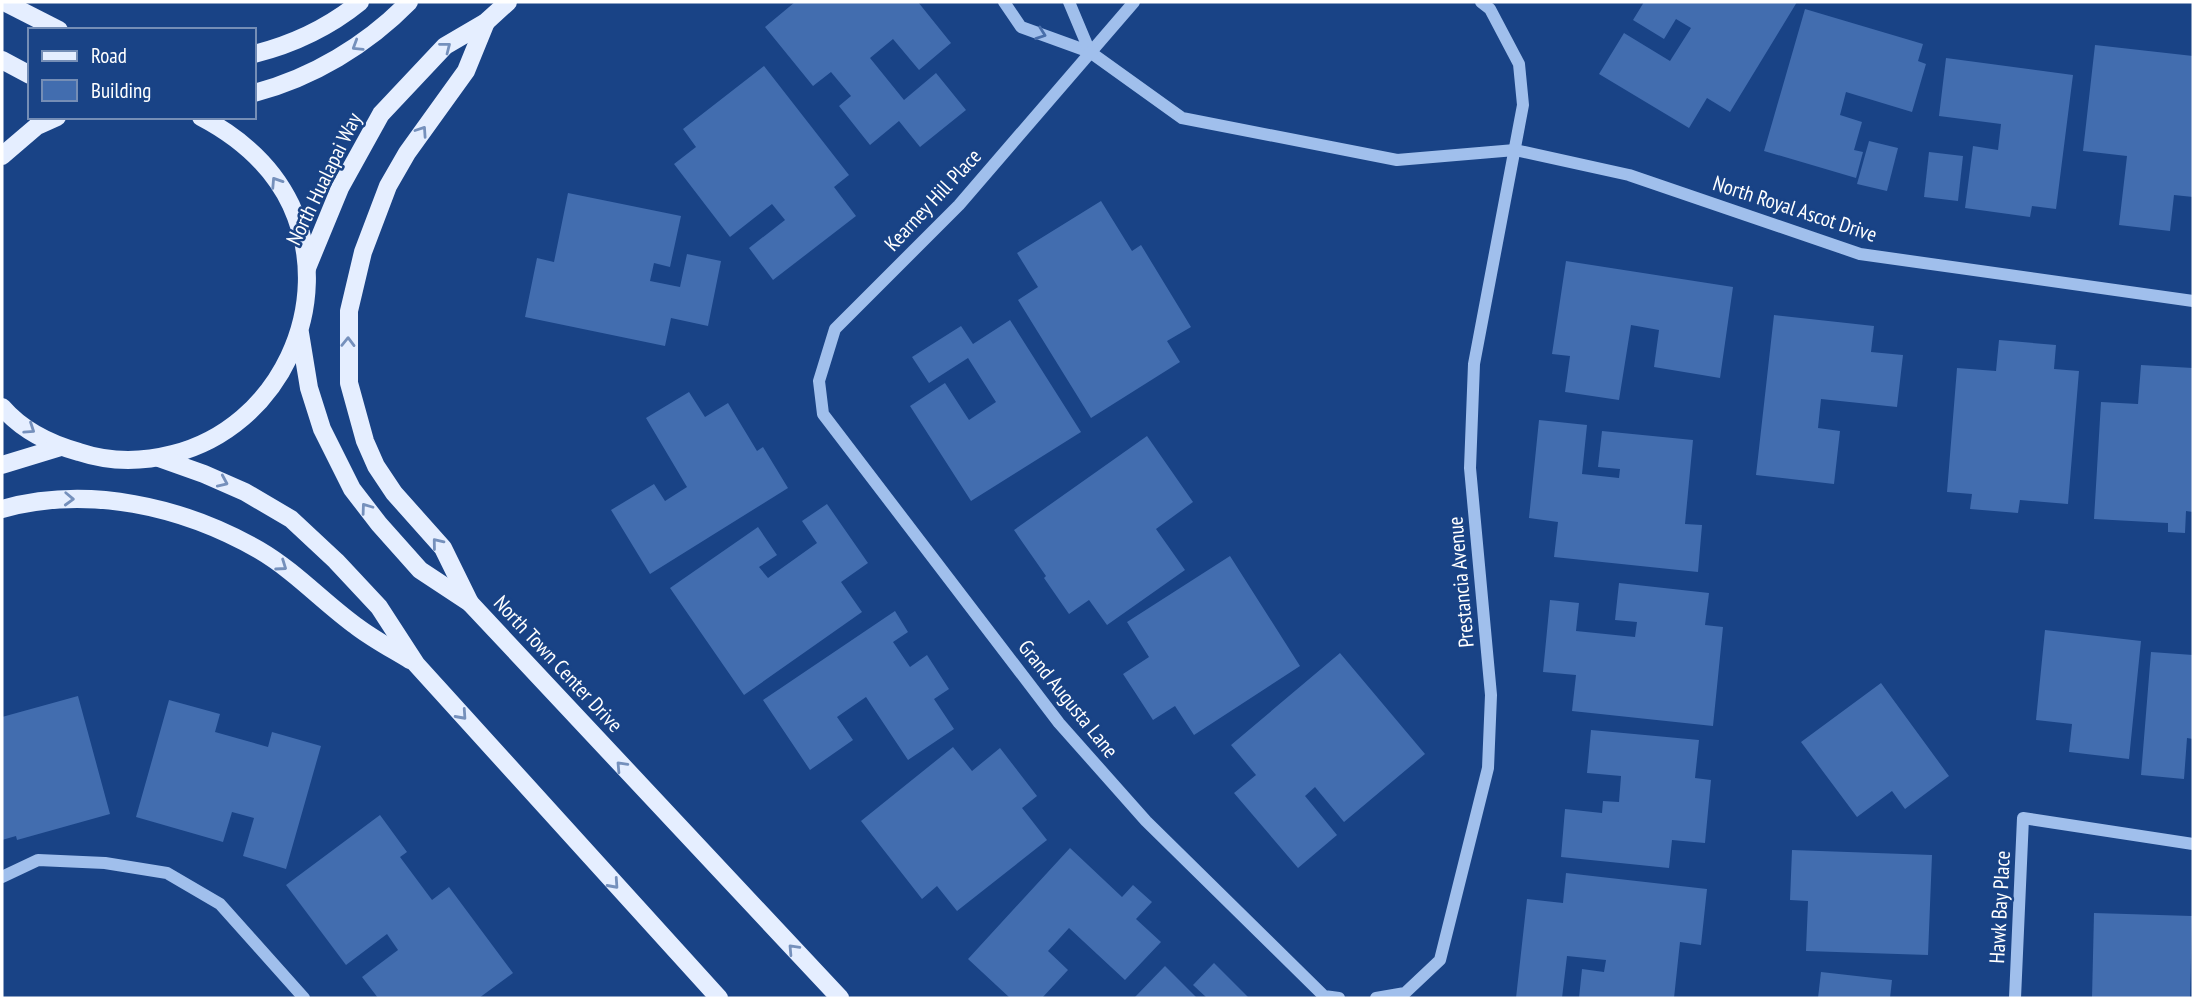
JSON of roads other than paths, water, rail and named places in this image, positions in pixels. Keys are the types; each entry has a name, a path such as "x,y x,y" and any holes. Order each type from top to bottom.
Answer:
{"main road":[{"path":"4,2 56,28"},
{"path":"256,53 302,40 339,19 360,2"},
{"path":"256,92 323,65 363,43 409,2"},
{"name":"North Hualapai Way","path":"307,268 340,188 381,114 444,46 486,22 509,2"},
{"path":"470,603 443,548 394,493 376,466 365,441 349,383 349,311 363,252 388,186 415,142 466,71 486,22"},
{"path":"2,60 28,74"},
{"path":"2,156 37,126 53,119"},
{"path":"2,407 32,432 61,447 93,457 126,460 159,458 190,450 220,436 247,416 269,392 288,364 300,333 306,301 307,268 298,225 290,204 273,176 252,151 225,130 205,119"},
{"name":"North Town Center Drive","path":"300,333 309,388 322,429 352,489 379,524 420,570 470,603 840,998"},
{"path":"2,465 61,447"},
{"path":"159,458 245,492 291,519 336,561 379,607 416,664 719,998"},
{"path":"2,509 55,499 109,501 176,513 216,528 260,551 307,583 355,626 416,664"}],"street":[{"name":"North Royal Ascot Drive","path":"1004,2 1021,27 1090,52 1182,118 1397,160 1516,150 1629,175 1860,254 2193,301"},
{"path":"1069,2 1090,52 1134,2"},
{"path":"1481,2 1490,9 1519,64 1523,106 1516,150"},
{"name":"Kearney Hill Place","path":"820,381 835,329 959,205 1090,52"},
{"name":"Prestancia Avenue","path":"1376,998 1405,993 1440,960 1488,768 1491,695 1470,468 1474,364 1516,150"},
{"name":"Grand Augusta Lane","path":"820,381 823,414 1059,723 1146,821 1185,860 1324,996 1339,998"},
{"name":"Hawk Bay Place","path":"2015,998 2023,818 2193,844"},
{"path":"2,877 38,860 105,863 167,873 220,904 304,998"}]}
